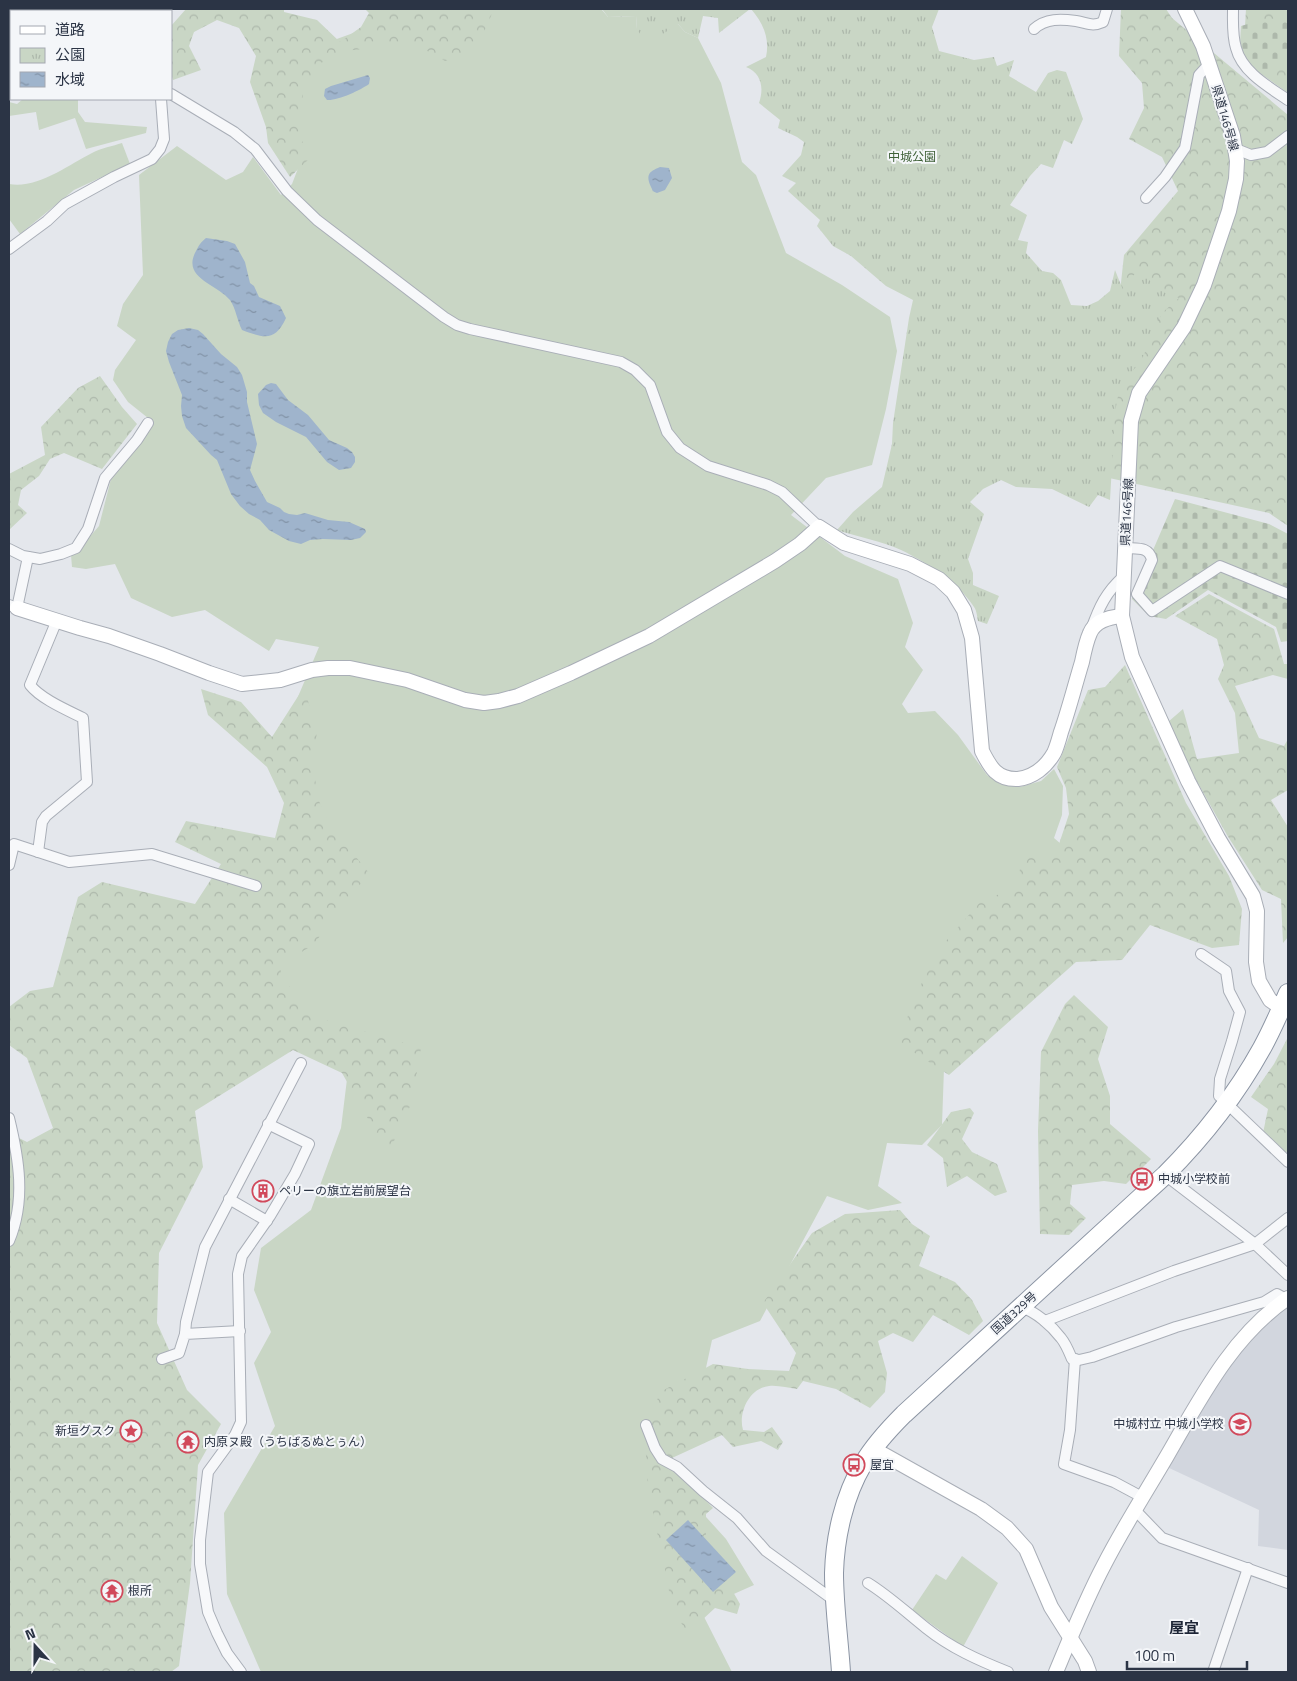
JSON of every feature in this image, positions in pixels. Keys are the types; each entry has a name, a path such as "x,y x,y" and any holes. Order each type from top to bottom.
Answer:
{"highway":[{"name":"国道329号","path":"841,1672 835,1601 834,1574 836,1548 848,1498 859,1472 874,1449 904,1414 1165,1175 1199,1139 1227,1104 1263,1048 1285,1000"}],"street":[{"path":"1034,29 1050,20 1078,21 1096,25 1103,22 1107,9"},
{"name":"県道146号線","path":"1185,9 1203,46 1233,136 1237,161 1236,179 1229,211 1204,285 1184,327 1139,394 1134,407 1131,421 1122,616 1132,657 1188,781 1218,838 1254,896 1257,911 1256,962 1259,981 1270,1000 1285,1000"},
{"path":"1233,9 1233,35 1240,59 1256,77 1288,100"},
{"path":"1146,198 1165,177 1185,148 1199,74 1209,64"},
{"path":"172,95 234,132 256,149 287,191 317,220 444,317 457,325 470,329 621,362 635,370 650,385 667,432 680,448 708,466 768,485 782,492 819,527 844,543 910,564 939,579 953,592 964,610 972,638 982,751 990,767 997,774 1014,779 1035,774 1054,753 1099,606 1113,585 1124,576"},
{"path":"9,248 47,221 65,204 152,159 160,149 164,139 162,100"},
{"path":"1236,149 1251,155 1268,152 1288,136"},
{"path":"9,549 28,557 40,559 76,548 88,529 105,478 137,440 148,423"},
{"path":"28,557 13,607 108,636 242,684 280,680 312,670 350,668 406,680 465,700 484,703 518,696 571,674 649,636 775,561 800,544 819,527"},
{"path":"1125,548 1142,549 1148,551 1151,555 1152,560 1137,594 1152,611 1220,566 1288,594"},
{"path":"1090,631 1103,620 1112,616 1122,616"},
{"path":"38,852 42,822 46,816 87,782 83,718 63,709 34,690 30,685 57,620"},
{"path":"9,865 11,844 69,862 152,854 256,886"},
{"path":"1201,954 1226,970 1230,991 1240,1012 1220,1079 1219,1096 1288,1162"},
{"path":"162,1359 179,1352 205,1247 301,1063"},
{"path":"9,1118 14,1140 20,1195 15,1226 9,1241"},
{"path":"241,1672 227,1653 208,1612 200,1564 200,1540 208,1472 235,1435 241,1422 238,1274 240,1260 267,1221 295,1174 309,1144 268,1124"},
{"path":"1165,1175 1256,1244 1288,1275"},
{"path":"229,1199 267,1221"},
{"path":"1045,1321 1174,1271 1256,1244 1288,1218"},
{"path":"1021,1307 1031,1310 1045,1321 1062,1338 1072,1359 1075,1359 1092,1357 1176,1327 1264,1302 1277,1294 1287,1299 1258,1322 1235,1347 1204,1393 1104,1565 1056,1672"},
{"path":"184,1334 240,1331"},
{"path":"1075,1359 1070,1430 1064,1464 1114,1482 1142,1497"},
{"path":"646,1425 655,1448 662,1459 677,1467 703,1492 737,1518 766,1551 821,1589 835,1601"},
{"path":"874,1449 981,1509 1007,1528 1026,1549 1051,1606 1085,1661 1088,1672"},
{"path":"1135,1510 1162,1538 1288,1583"},
{"path":"1212,1672 1248,1568"},
{"path":"868,1583 886,1594 927,1629 961,1652 1008,1672"}],"shaded area":[{"name":"中城村立 中城小学校","path":"1288,1303 1288,1550 1258,1546 1259,1510 1167,1467 1216,1381 1241,1348"}],"green space":[{"path":"186,9 284,9 284,12 317,20 340,42 361,27 369,13 365,9 494,9 473,57 445,61 415,44 343,51 321,63 303,92 299,133 309,159 290,177 268,143 266,127 250,82 256,56 239,28 217,20 194,32 189,46 201,70 173,80 172,25"},
{"path":"489,9 598,9 602,10 608,17 636,16 637,29 678,24 685,32 698,38 721,83 742,162 756,175 786,253 842,285 890,317 897,351 886,409 872,465 826,478 791,515 845,556 898,579 913,623 905,647 923,670 902,704 908,713 935,711 958,735 987,775 1000,784 1020,787 1041,781 1054,769 1063,786 1062,815 1054,838 1076,857 944,1068 942,1125 922,1145 887,1143 878,1186 902,1203 868,1210 827,1196 760,1321 712,1340 704,1377 656,1429 677,1485 726,1539 754,1585 700,1609 732,1672 261,1672 227,1594 224,1513 275,1426 254,1363 271,1332 254,1290 261,1248 311,1210 341,1128 348,1071 268,968 295,946 289,718 319,647 276,639 269,651 205,610 172,617 131,598 115,564 86,569 72,567 71,555 80,548 99,526 114,467 148,418 128,402 113,380 115,370 136,340 117,326 123,304 143,275 139,175 177,146 226,180 243,172 253,157 281,195 292,184 302,158 268,115 334,40 381,23"},
{"path":"602,9 750,9 719,33 718,18 703,16 698,38 685,32 678,24 652,41 643,39 637,29 636,16 608,17"},
{"name":"中城公園","path":"751,9 939,9 932,27 939,51 974,60 994,57 997,66 1014,60 1009,76 1036,92 1048,73 1057,70 1066,72 1083,119 1072,144 1064,140 1053,168 1041,164 1030,176 1010,205 1027,215 1018,240 1028,242 1026,253 1042,271 1053,273 1061,280 1071,305 1087,306 1098,301 1110,291 1115,270 1123,290 1139,268 1156,287 1179,298 1162,313 1142,359 1127,378 1118,396 1115,412 1110,500 1098,495 1089,507 1052,489 1016,487 1001,480 983,489 970,502 984,514 968,559 973,573 973,585 999,596 987,624 978,621 975,609 968,598 931,567 893,547 837,530 853,512 882,487 892,444 893,423 913,300 886,286 851,256 833,246 817,226 820,220 788,191 796,183 782,176 801,155 804,142 778,128 780,120 759,103 760,82 755,73 746,67 766,57 767,43 762,25"},
{"path":"1121,9 1166,9 1172,18 1288,115 1288,526 1269,513 1100,476 1124,255 1178,191 1162,157 1129,139 1144,108 1142,83 1119,56"},
{"path":"1246,9 1288,9 1288,93 1264,76 1245,26"},
{"path":"1269,18 1288,22 1288,54 1262,77 1242,55 1240,44 1241,26"},
{"path":"22,100 78,100 78,112 85,122 147,127 146,133 86,149 75,118 39,130 36,112 9,116 9,102 17,104"},
{"path":"122,143 130,164 74,190 20,234 9,219 9,184 20,185 42,180 96,151"},
{"path":"100,376 122,407 137,424 102,469 64,453 50,459 39,476 21,490 18,505 27,513 9,530 9,474 45,455 41,427 78,388"},
{"path":"1175,499 1269,524 1288,534 1288,641 1281,642 1276,627 1208,590 1166,619 1149,616 1132,599"},
{"path":"1209,594 1274,629 1284,664 1288,664 1288,679 1273,675 1235,686 1259,738 1284,746 1288,739 1288,790 1271,800 1288,827 1288,937 1283,943 1281,899 1262,890 1227,835 1194,776 1168,722 1183,709 1197,759 1239,753 1235,713 1218,679 1224,665 1217,639 1175,616"},
{"path":"1125,665 1186,803 1229,876 1242,909 1239,945 1212,948 1150,925 1122,960 1076,962 949,1075 901,1044 910,1007 938,950 982,900 1018,888 1021,858 1056,853 1069,814 1066,788 1057,767 1088,690 1105,687"},
{"path":"304,687 317,732 313,764 318,799 330,825 369,873 313,945 282,964 280,977 323,1019 421,1048 412,1102 388,1154 342,1073 293,1050 195,1111 203,1167 159,1253 157,1323 187,1390 221,1424 198,1465 190,1583 179,1666 171,1672 9,1672 9,1133 27,1142 53,1128 27,1058 9,1045 9,1007 30,991 53,987 78,897 102,882 195,904 221,864 175,842 186,821 275,838 284,803 267,767 208,715 201,689 241,702 272,737"},
{"path":"1074,995 1108,1027 1098,1059 1110,1096 1110,1124 1151,1159 1126,1184 1104,1181 1072,1185 1070,1204 1086,1218 1069,1235 1040,1234 1038,1131 1041,1052 1065,1004"},
{"path":"1288,1037 1288,1151 1285,1153 1263,1133 1268,1109 1251,1097 1274,1064"},
{"path":"970,1108 974,1113 962,1139 972,1152 997,1164 1007,1192 995,1196 967,1176 947,1187 943,1158 927,1145 951,1112"},
{"path":"900,1210 912,1224 930,1236 919,1266 955,1282 972,1300 983,1321 969,1335 933,1315 913,1342 893,1333 878,1341 887,1373 885,1392 870,1408 836,1389 803,1381 797,1389 769,1386 756,1391 744,1409 742,1416 743,1430 764,1432 772,1427 783,1442 778,1450 761,1441 733,1447 722,1435 672,1458 669,1468 692,1486 713,1508 706,1514 706,1551 698,1567 706,1588 732,1590 740,1604 737,1614 715,1608 688,1633 671,1608 668,1583 647,1477 645,1435 660,1392 713,1364 748,1369 789,1371 796,1353 763,1303 812,1233 845,1214"},
{"path":"962,1556 998,1583 963,1647 912,1610 936,1574 946,1580"}],"water":[{"path":"368,75 370,78 369,84 355,92 331,100 327,100 324,96 325,89 331,86"},
{"path":"660,167 669,168 672,178 665,190 657,193 653,191 648,177 651,172"},
{"path":"206,238 235,244 245,262 250,283 254,286 259,297 280,306 286,318 278,331 268,336 263,336 242,330 230,300 202,280 197,274 193,268 193,260 198,247"},
{"path":"189,328 198,330 203,334 221,354 237,367 242,375 257,444 250,470 267,502 289,514 305,513 328,520 349,522 365,529 366,532 360,538 351,540 310,540 301,544 289,541 269,530 260,520 240,506 231,494 217,460 186,428 182,416 182,395 166,351 172,334 178,330"},
{"path":"276,384 288,400 308,415 329,440 352,452 355,462 351,468 339,470 327,462 306,437 276,422 263,413 259,405 258,394 266,385"},
{"path":"688,1520 736,1572 713,1592 666,1540"}],"place":[{"name":"中城小学校前","path":"1142,1179"},
{"name":"ペリーの旗立岩前展望台","path":"263,1191"},
{"name":"中城村立 中城小学校","path":"1240,1424"},
{"name":"新垣グスク","path":"131,1431"},
{"name":"内原ヌ殿（うちばるぬとぅん）","path":"188,1442"},
{"name":"屋宜","path":"854,1465"},
{"name":"根所","path":"112,1591"}],"district":[{"name":"屋宜","path":"1184,1628"}]}
